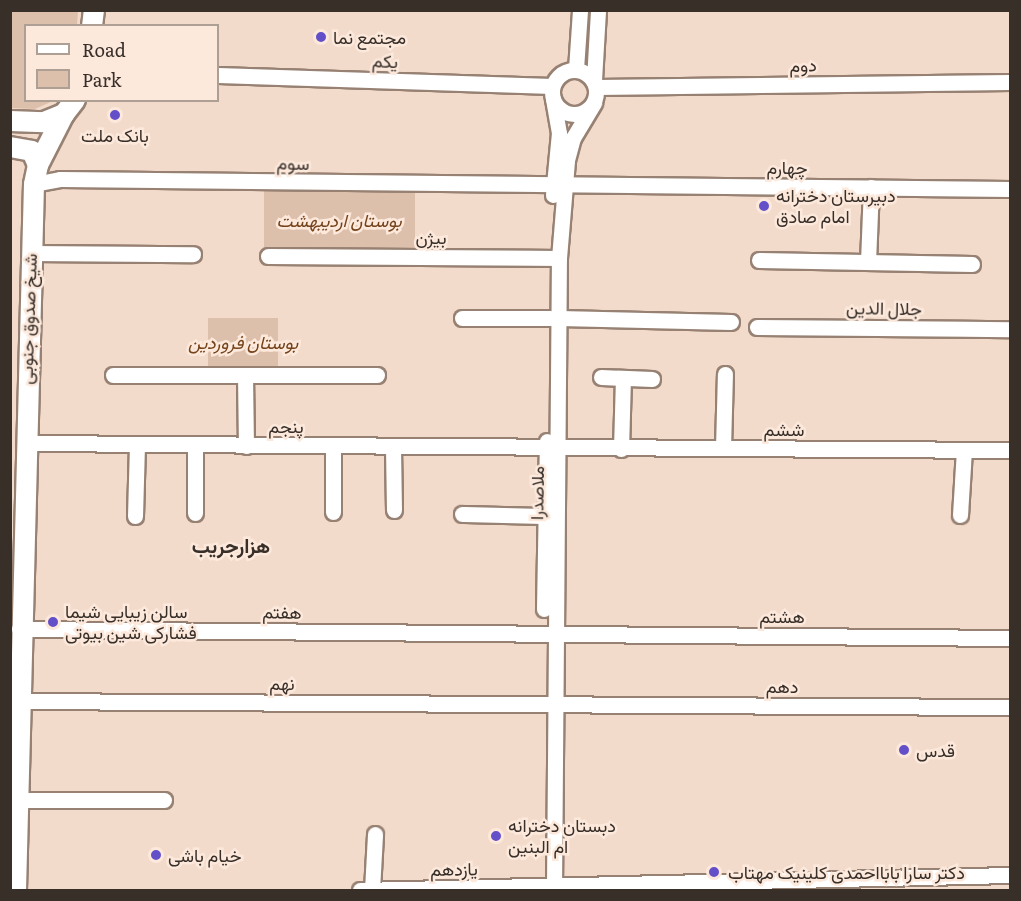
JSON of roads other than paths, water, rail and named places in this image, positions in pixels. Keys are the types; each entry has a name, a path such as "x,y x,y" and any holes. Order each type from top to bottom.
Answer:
{"main road":[{"path":"10,122 44,122 70,107"},
{"name":"شیخ صدوق جنوبی","path":"16,891 17,701 30,253 36,174 70,107"},
{"path":"10,147 32,151 36,174"}],"street":[{"path":"576,69 580,10"},
{"path":"576,69 560,74 553,93 570,114 582,113 594,103 598,10"},
{"path":"576,69 595,83"},
{"name":"یکم","path":"219,75 553,93"},
{"name":"دوم","path":"595,83 1011,82"},
{"name":"ملاصدرا","path":"549,634 559,133 553,93"},
{"name":"ملاصدرا","path":"558,186 573,138 594,103"},
{"name":"سوم","path":"36,174 72,179 558,186"},
{"name":"چهارم","path":"558,186 1011,189"},
{"path":"868,262 872,187"},
{"path":"30,253 193,254"},
{"name":"بیژن","path":"268,256 555,257"},
{"path":"759,260 972,264"},
{"path":"462,318 731,322"},
{"name":"جلال الدین","path":"757,327 1011,329"},
{"path":"723,448 725,374"},
{"path":"113,375 376,375"},
{"path":"245,375 246,446"},
{"path":"601,377 652,379"},
{"path":"621,449 623,378"},
{"name":"پنجم","path":"25,444 552,448"},
{"path":"135,516 137,444"},
{"path":"195,445 195,513"},
{"path":"333,446 333,512"},
{"path":"393,447 394,510"},
{"name":"ملاصدرا","path":"552,448 545,516 552,888"},
{"name":"ششم","path":"552,448 1011,450"},
{"path":"960,515 964,450"},
{"path":"462,514 545,516"},
{"name":"هفتم","path":"19,629 549,634"},
{"name":"هشتم","path":"549,634 1011,638"},
{"name":"نهم","path":"17,701 550,704"},
{"name":"دهم","path":"550,704 1011,707"},
{"path":"16,800 164,800"},
{"path":"372,890 375,834"},
{"name":"یازدهم","path":"360,891 1011,875"}],"place":[{"name":"مجتمع نما","path":"321,37"},
{"name":"بانک ملت","path":"115,115"},
{"name":"دبیرستان دخترانه امام صادق","path":"764,206"},
{"name":"سالن زیبایی شیما فشارکی شین بیوتی","path":"53,622"},
{"name":"قدس","path":"904,750"},
{"name":"دبستان دخترانه ام البنین","path":"496,836"},
{"name":"خیام باشی","path":"156,855"},
{"name":"دکتر سارا بابااحمدی کلینیک مهتاب","path":"714,872"}],"district":[{"name":"هزارجریب","path":"231,544"}],"park label":[{"name":"بوستان اردیبهشت","path":"339,220"},
{"name":"بوستان فروردین","path":"243,342"}]}
